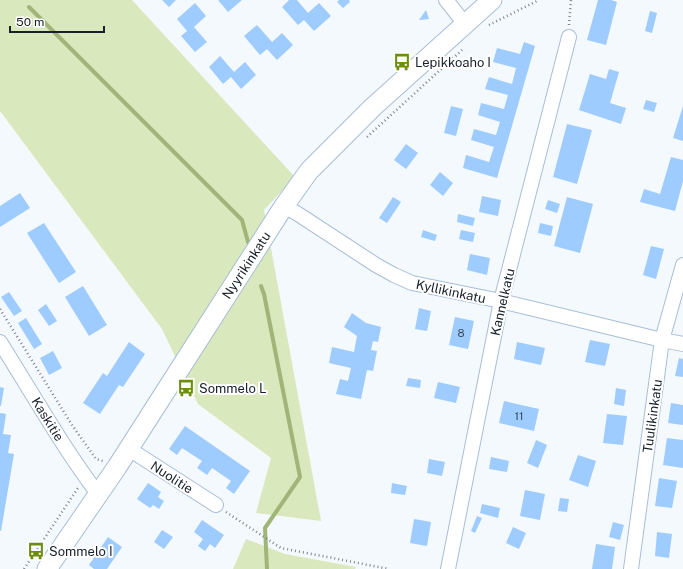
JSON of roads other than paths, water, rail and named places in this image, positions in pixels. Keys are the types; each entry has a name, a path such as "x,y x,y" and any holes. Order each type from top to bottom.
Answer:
{"street":[{"path":"446,0 464,24"},
{"name":"Nyyrikinkatu","path":"47,569 129,449 284,206 309,171 373,107 492,0"},
{"name":"Kannelkatu","path":"448,569 501,301 569,37"},
{"name":"Kyllikinkatu","path":"284,206 376,265 394,275 412,282 501,301 683,344"},
{"name":"Tuulikinkatu","path":"631,569 662,340 683,265"},
{"name":"Kaskitie","path":"0,342 58,435 98,494"},
{"name":"Nuolitie","path":"129,449 216,505"}],"waterway":[{"path":"29,7 242,220 248,242"},
{"path":"261,286 264,294 300,477 265,528 267,569"}],"place":[{"name":"Lepikkoaho I","path":"402,62"},
{"name":"Sommelo L","path":"186,388"},
{"name":"Sommelo I","path":"36,551"}]}
